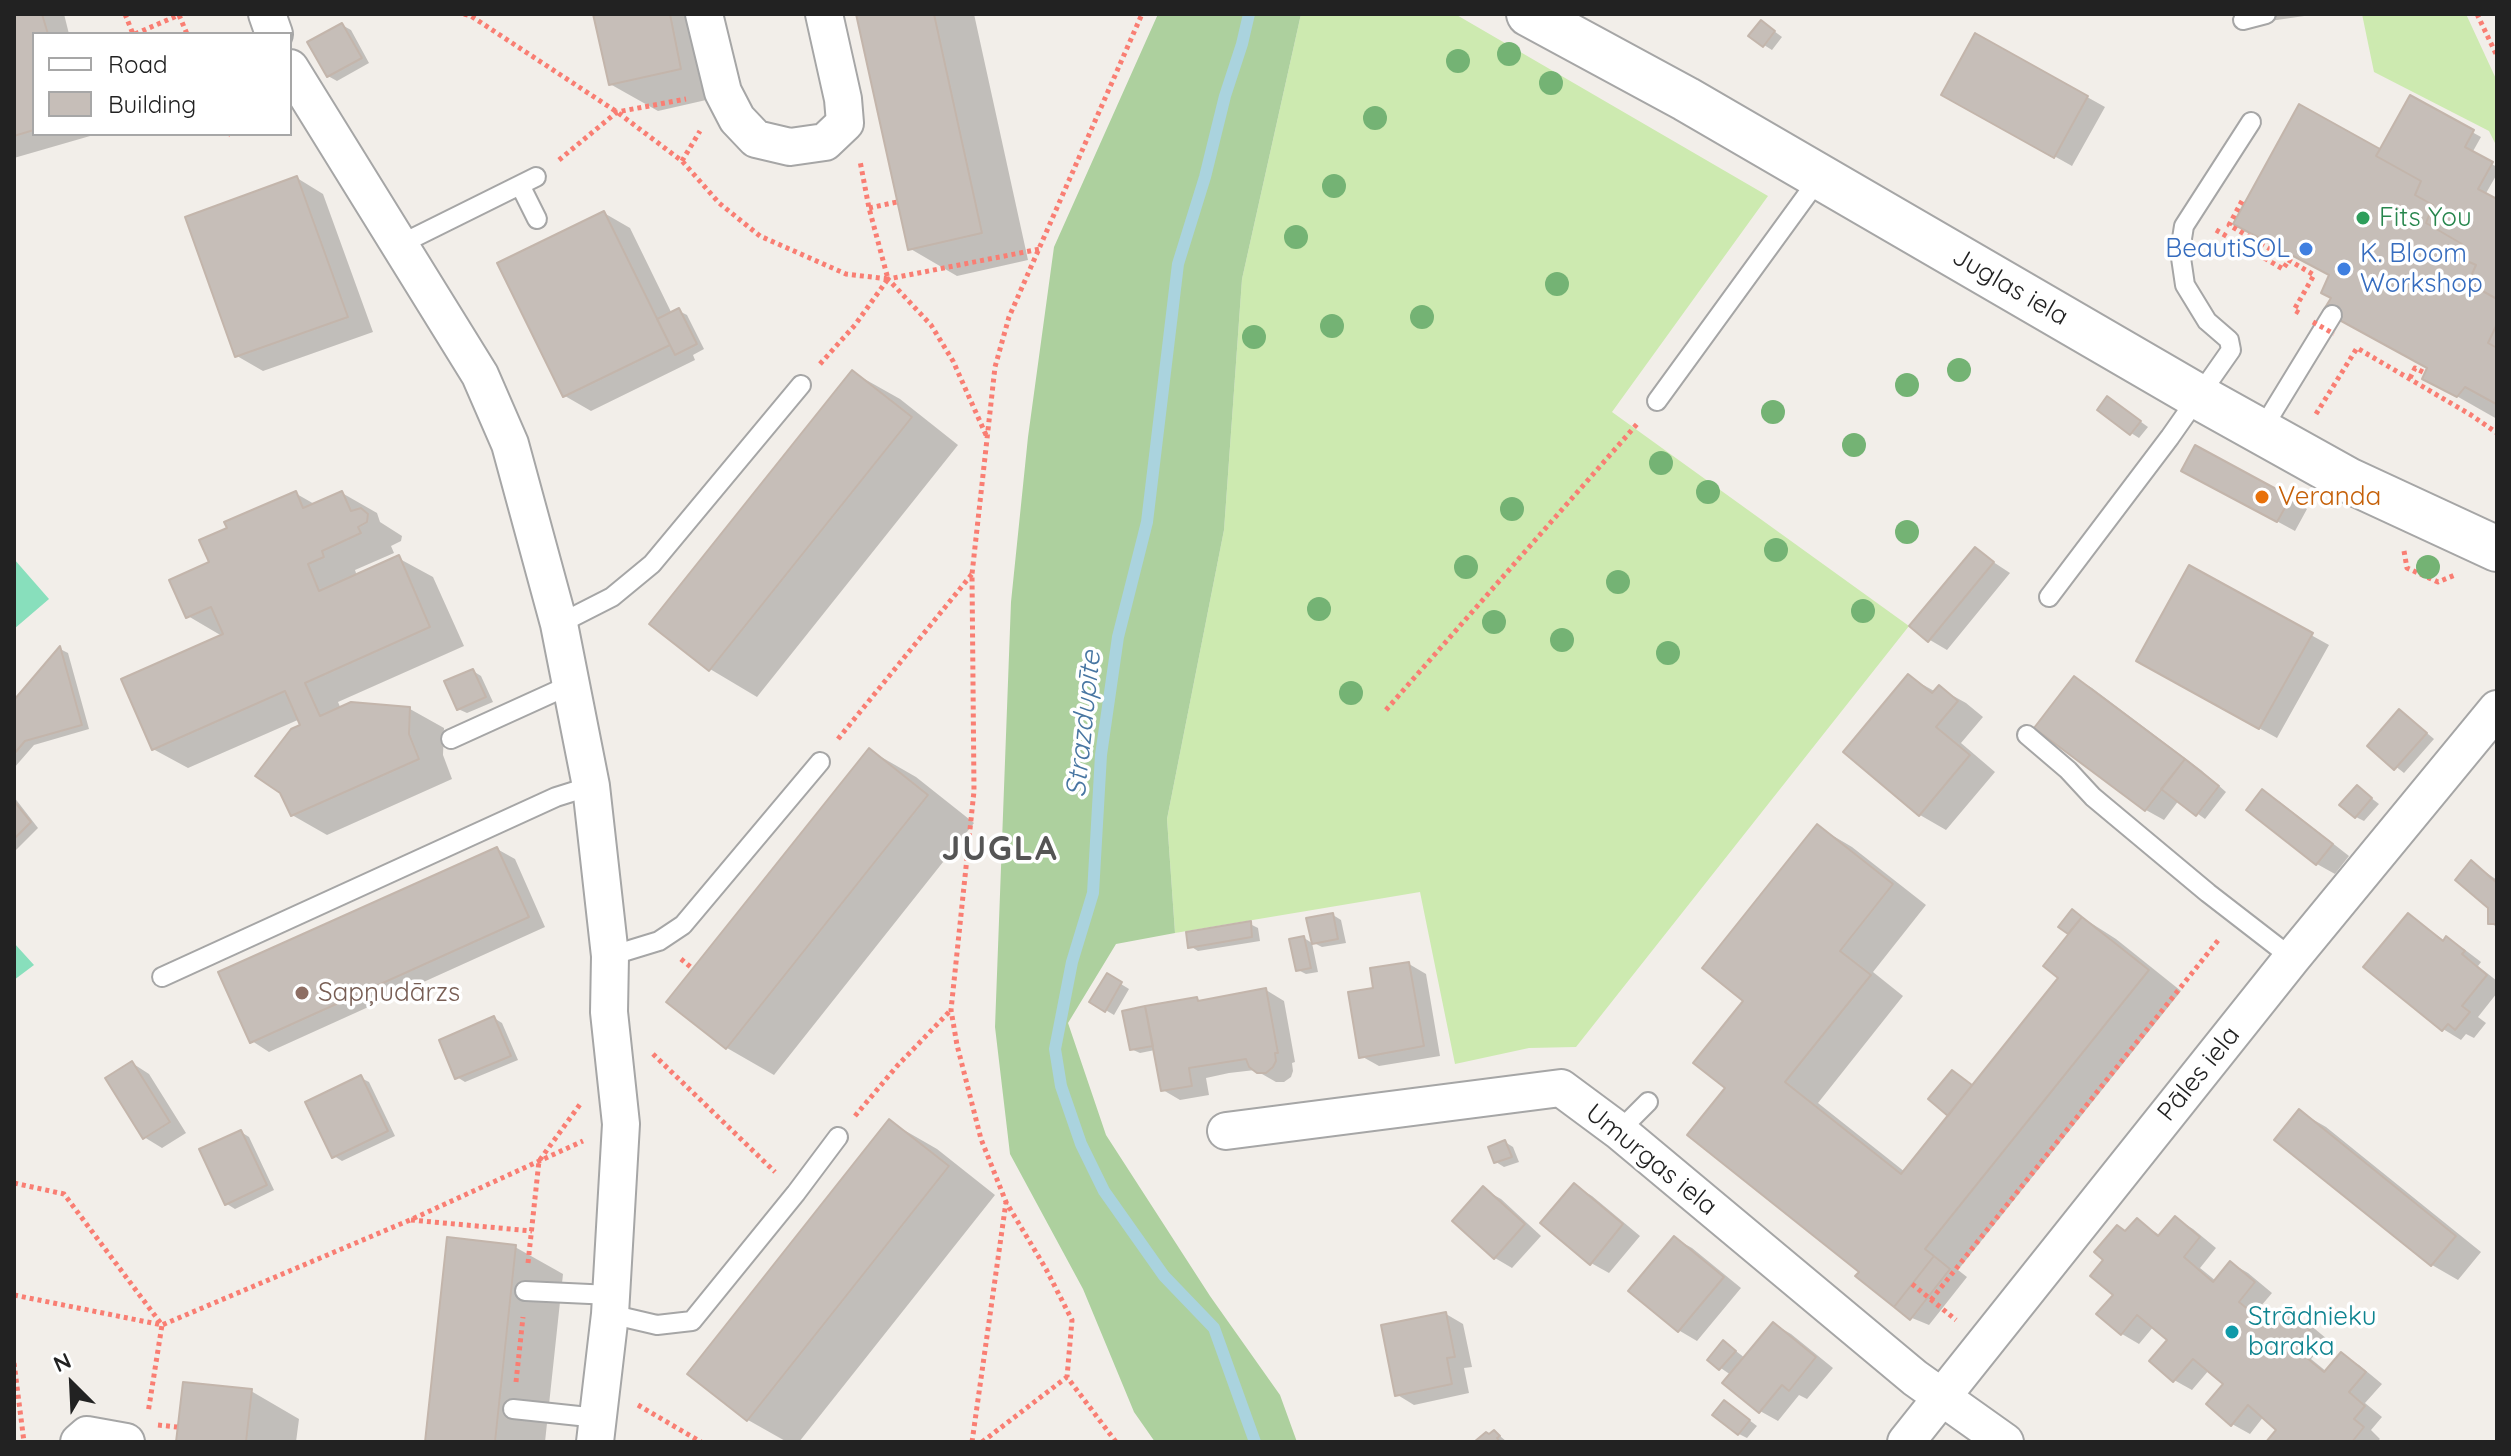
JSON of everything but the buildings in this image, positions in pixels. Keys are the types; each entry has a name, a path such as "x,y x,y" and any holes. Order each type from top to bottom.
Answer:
{"street":[{"path":"704,14 723,92 737,119 756,139 790,147 825,142 845,123 843,99 824,14"},
{"name":"Juglas iela","path":"1529,14 1686,99 2482,559"},
{"path":"292,71 480,375 510,444 559,624 591,786 610,956 609,1012 621,1124 611,1305 598,1415"},
{"name":"Pāles iela","path":"1906,1442 2292,958 2497,709"},
{"name":"Umurgas iela","path":"1226,1131 1561,1088 1619,1131 1940,1397 2005,1442"},
{"path":"79,1442 87,1435 136,1433"}],"lane":[{"path":"2243,20 2266,14"},
{"path":"2049,597 2231,350 2229,340 2207,321 2185,285 2180,251 2184,226 2251,122"},
{"path":"1657,401 1820,176"},
{"path":"399,245 528,181 537,219"},
{"path":"2261,431 2333,324"},
{"path":"559,624 612,597 652,564 801,385"},
{"path":"451,739 572,684"},
{"path":"2027,735 2068,770 2093,797 2292,958"},
{"path":"610,956 659,941 683,925 820,762"},
{"path":"162,977 556,797 591,786"},
{"path":"1619,1131 1648,1102"},
{"path":"525,1291 611,1305 657,1325 692,1321 838,1137"},
{"path":"513,1409 598,1415"}],"path":[{"path":"1116,1442 1067,1377 1072,1320 1006,1202 981,1139 951,1010 974,791 972,574 995,367 1009,317 1142,14"},
{"path":"2477,14 2497,56"},
{"path":"139,32 179,15 186,32"},
{"path":"469,15 617,112 682,161 719,203 760,236 846,274 888,279 1040,249"},
{"path":"528,181 617,112 723,92"},
{"path":"845,123 859,156 888,279 931,325 953,361 986,436"},
{"path":"2244,203 2242,201 2229,225 2314,275 2294,310 2313,322 2333,324"},
{"path":"869,208 897,202"},
{"path":"2216,229 2283,269 2289,260"},
{"path":"801,385 855,325 888,279"},
{"path":"2310,425 2357,348 2497,433"},
{"path":"2410,378 2415,368 2425,373"},
{"path":"1386,710 1657,401"},
{"path":"2401,538 2407,568 2438,582 2482,559"},
{"path":"820,762 972,574"},
{"path":"1931,1300 2238,916"},
{"path":"876,1091 951,1010"},
{"path":"609,1012 796,1193"},
{"path":"539,1161 614,1056"},
{"path":"14,1295 162,1325 410,1220 621,1124"},
{"path":"14,1183 64,1194 162,1325"},
{"path":"972,1442 1006,1202"},
{"path":"410,1220 532,1231"},
{"path":"1912,1284 1960,1323"},
{"path":"136,1433 162,1325"},
{"path":"14,1363 24,1442"},
{"path":"982,1442 1067,1377"},
{"path":"598,1415 701,1442"}],"green space":[{"path":"1158,14 1301,14 1242,279 1224,530 1167,819 1175,933 1116,944 1068,1023 1106,1135 1210,1296 1280,1395 1297,1442 1155,1442 1134,1412 1083,1289 1010,1154 995,1027 1011,602 1028,437 1054,247"},
{"path":"1301,14 1455,14 1768,196 1612,412 1909,626 1576,1047 1529,1048 1455,1064 1420,892 1175,933 1167,819 1224,530 1242,279"},
{"path":"2362,14 2466,14 2497,81 2497,147 2489,131 2374,72"},
{"path":"14,559 49,599 14,629"},
{"path":"14,943 34,965 14,980"}],"waterway":[{"name":"Strazdupīte","path":"1249,14 1178,264 1147,522 1118,637 1101,755 1093,893 1072,962 1055,1049 1061,1086 1081,1144 1104,1191 1164,1276 1214,1328 1255,1442"}],"place":[{"name":"Fits You","path":"2363,218"},
{"name":"BeautiSOL","path":"2306,249"},
{"name":"K. Bloom Workshop","path":"2344,269"},
{"name":"Veranda","path":"2262,497"},
{"name":"Sapņudārzs","path":"302,993"},
{"name":"Strādnieku baraka","path":"2232,1332"}],"district":[{"name":"JUGLA","path":"1000,850"}]}
